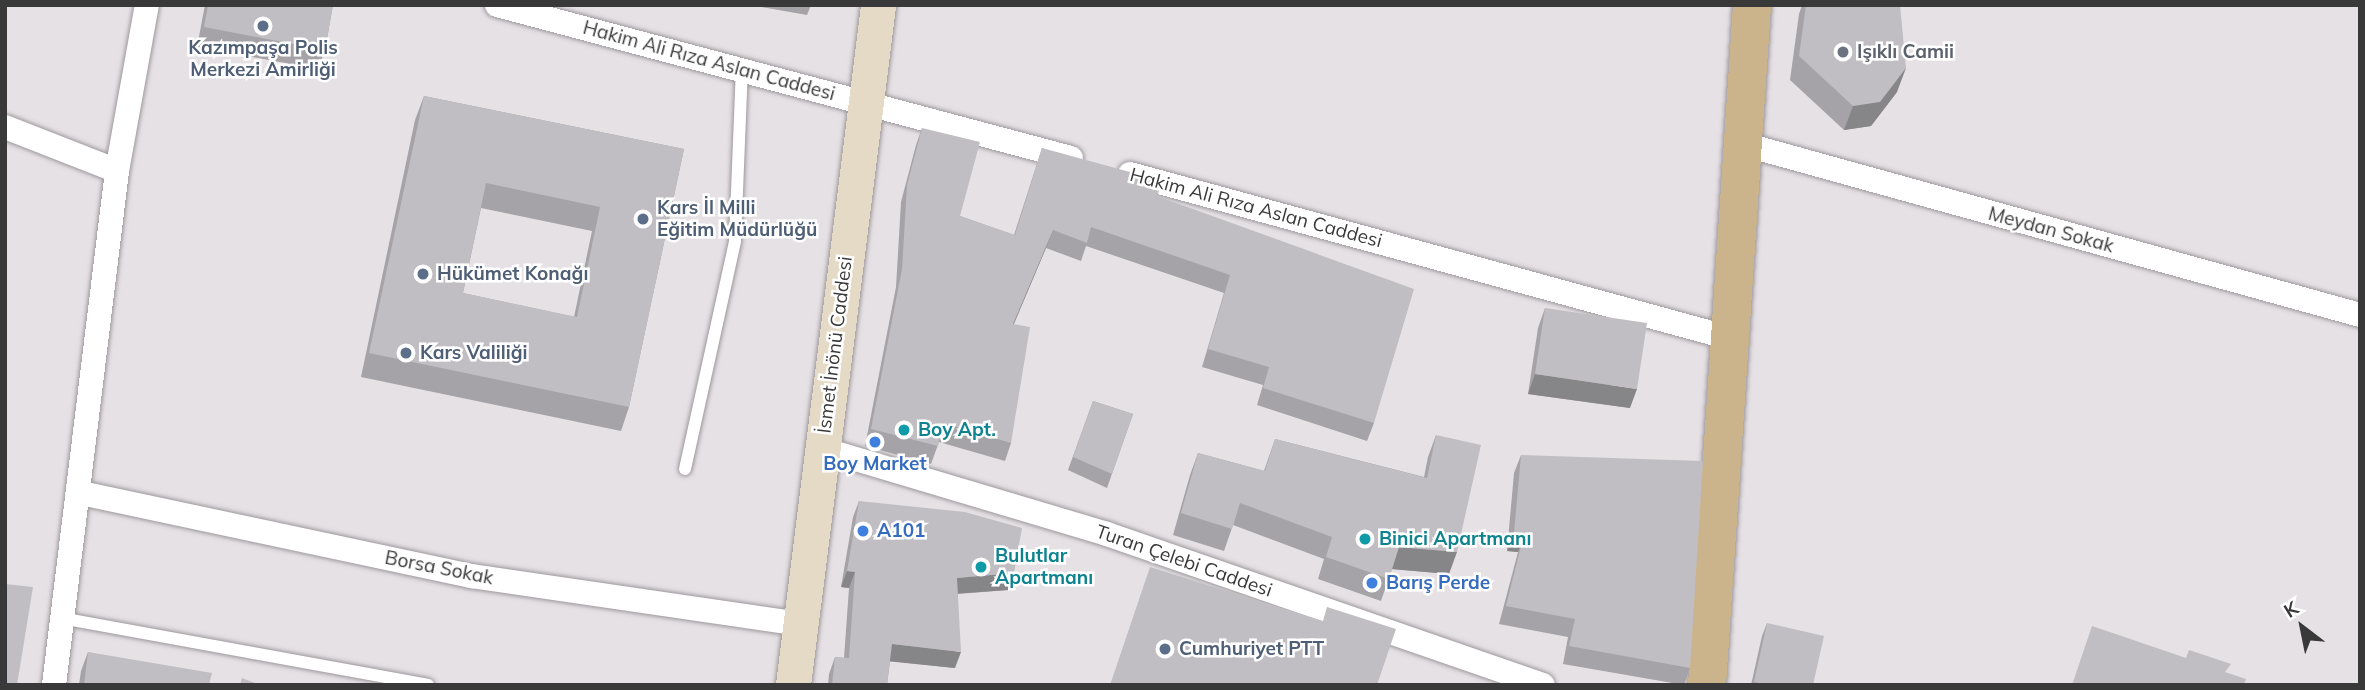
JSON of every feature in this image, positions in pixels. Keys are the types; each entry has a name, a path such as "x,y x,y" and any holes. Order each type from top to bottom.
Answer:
{"main road":[{"name":"İsmet İnönü Caddesi","path":"793,685 878,5"},
{"path":"1707,685 1752,5"}],"street":[{"path":"54,685 66,619 117,171 147,5"},
{"name":"Hakim Ali Rıza Aslan Caddesi","path":"497,5 866,102 1730,338"},
{"path":"5,127 117,171"},
{"name":"Meydan Sokak","path":"1743,144 2360,315"},
{"name":"Turan Çelebi Caddesi","path":"822,449 1107,534 1543,685"},
{"name":"Borsa Sokak","path":"80,493 472,576 800,624"}],"lane":[{"path":"685,469 735,241 742,69"},
{"path":"66,619 428,685"}],"building":[{"name":"Kazımpaşa Polis Merkezi Amirliği","path":"208,5 333,5 325,50 204,27"},
{"name":"Işıklı Camii","path":"1806,5 1900,5 1906,68 1880,102 1853,106 1799,56"},
{"name":"Hükümet Konağı","path":"424,96 684,149 629,407 369,353","holes":["486,183 600,207 577,317 463,293"]},
{"path":"922,128 980,142 960,216 1015,235 1042,148 1163,181 1157,196 1414,289 1374,423 1263,388 1269,367 1208,349 1230,275 1091,227 1087,243 1053,230 1013,324 1030,327 1011,443 943,423 938,446 871,429 902,269 907,185"},
{"path":"1545,308 1647,323 1637,389 1535,374"},
{"path":"1093,401 1133,414 1112,474 1073,457"},
{"path":"1436,435 1481,445 1457,552 1399,547 1389,579 1326,557 1332,537 1240,503 1232,529 1181,513 1198,453 1265,471 1275,439 1427,478"},
{"path":"1521,455 1703,461 1690,668 1569,646 1575,619 1506,606 1524,534 1514,533"},
{"path":"859,501 965,512 1022,528 1014,573 957,578 961,652 892,644 887,685 832,685 835,657 849,658 855,572 847,571"},
{"path":"1150,567 1323,621 1327,607 1396,629 1377,685 1110,685"},
{"path":"5,584 33,587 17,685 5,685"},
{"path":"1767,623 1824,636 1813,685 1768,685 1754,682"},
{"path":"2092,626 2186,658 2189,650 2231,664 2225,672 2246,679 2244,685 2072,685"},
{"path":"88,652 212,673 209,685 84,685"},
{"path":"242,678 260,685 240,685"}],"place":[{"name":"Kazımpaşa Polis Merkezi Amirliği","path":"263,26"},
{"name":"Işıklı Camii","path":"1843,52"},
{"name":"Kars İl Milli Eğitim Müdürlüğü","path":"643,219"},
{"name":"Hükümet Konağı","path":"423,274"},
{"name":"Kars Valiliği","path":"406,353"},
{"name":"Boy Apt.","path":"904,430"},
{"name":"Boy Market","path":"875,442"},
{"name":"A101","path":"863,531"},
{"name":"Binici Apartmanı","path":"1365,539"},
{"name":"Bulutlar Apartmanı","path":"981,567"},
{"name":"Barış Perde","path":"1372,583"},
{"name":"Cumhuriyet PTT","path":"1165,649"}]}
